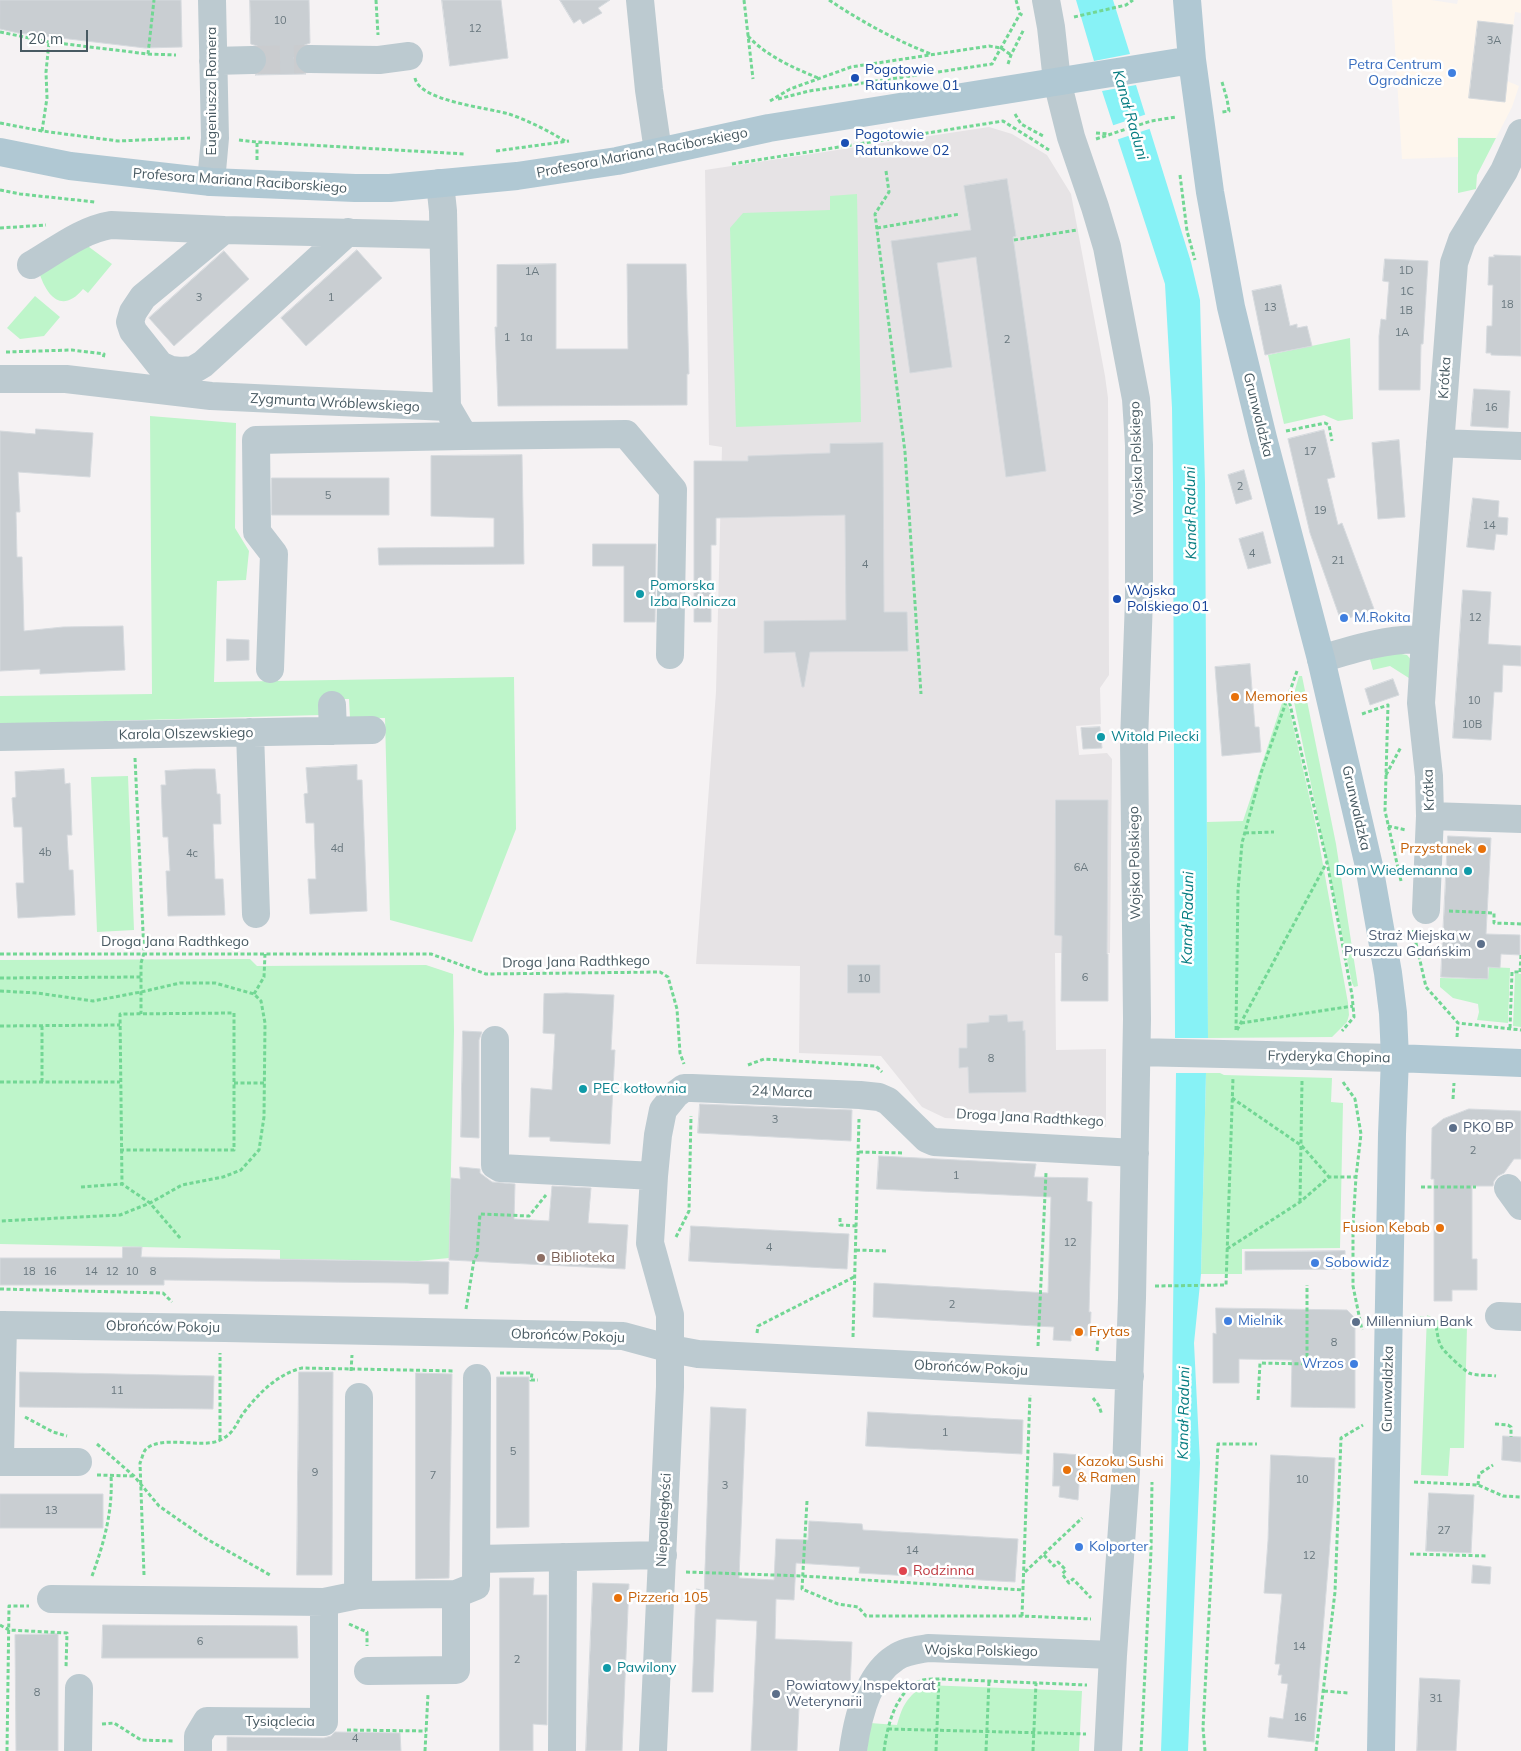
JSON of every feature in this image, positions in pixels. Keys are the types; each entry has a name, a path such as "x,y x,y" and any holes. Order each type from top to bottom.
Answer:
{"main road":[{"name":"Grunwaldzka","path":"1186,0 1210,192 1231,307 1263,438 1309,665 1369,866 1391,991 1395,1058 1381,1751"},
{"name":"Profesora Mariana Raciborskiego","path":"0,152 70,166 211,182 390,188 517,176 617,160 769,128 1192,60"},
{"name":"Fryderyka Chopina","path":"1395,1058 1521,1063"}],"street":[{"name":"Eugeniusza Romera","path":"211,182 215,138 212,0"},
{"path":"640,0 648,90 658,152"},
{"name":"Wojska Polskiego","path":"1037,8 1052,26 1057,81 1071,137 1096,207 1107,248 1136,399 1139,445 1139,599 1134,741 1137,1052 1130,1376 1126,1472 1108,1751"},
{"path":"310,60 379,60 409,56"},
{"path":"213,61 252,60"},
{"name":"Krótka","path":"1426,910 1430,776 1421,703 1454,262 1462,240 1512,176 1521,134"},
{"path":"440,184 447,407 464,436"},
{"path":"31,265 87,231 111,225 224,230 443,235"},
{"path":"224,230 143,297 133,312 130,322 133,331 160,365 170,370 193,370 203,364 348,232"},
{"name":"Zygmunta Wróblewskiego","path":"0,379 66,379 210,396 447,407"},
{"path":"270,669 274,554 257,532 256,440 626,434 673,490 670,655"},
{"path":"1440,443 1521,446"},
{"path":"1309,665 1346,651 1408,639 1425,640"},
{"name":"Karola Olszewskiego","path":"0,737 250,732 332,718 372,730"},
{"path":"250,732 256,914"},
{"path":"1430,816 1521,819"},
{"path":"496,1040 495,1165 500,1168 654,1176"},
{"name":"Fryderyka Chopina","path":"1137,1052 1395,1058"},
{"path":"671,1349 670,1315 650,1243 654,1176 662,1110 684,1088 691,1078"},
{"name":"24 Marca","path":"691,1078 879,1097 888,1101 927,1139 934,1142 1135,1153"},
{"name":"Obrońców Pokoju","path":"0,1456 2,1325 623,1336 698,1354 1130,1376"},
{"name":"Niepodległości","path":"653,1751 671,1349"},
{"path":"51,1599 324,1609 358,1595 456,1594 476,1586 478,1374"},
{"path":"358,1595 359,1397"},
{"path":"0,1462 87,1453"},
{"path":"477,1559 662,1555"},
{"path":"562,1751 563,1557"},
{"path":"368,1671 456,1670 456,1594"},
{"name":"Tysiąclecia","path":"198,1746 198,1736 207,1721 324,1722 324,1609"},
{"name":"Wojska Polskiego","path":"853,1751 857,1725 873,1683 882,1670 895,1658 912,1650 928,1648 1113,1655"},
{"path":"73,1680 79,1724 78,1751"}],"path":[{"path":"148,54 154,0"},
{"path":"376,0 379,60"},
{"path":"744,0 753,79"},
{"path":"829,0 861,22 932,55"},
{"path":"1016,0 1020,14"},
{"path":"1069,18 1126,5 1133,0"},
{"path":"762,104 810,91 992,64 1020,14 1037,8"},
{"path":"0,32 49,42 148,54 176,55"},
{"path":"748,36 753,42 789,66 818,79"},
{"path":"42,131 47,98 46,72 49,42"},
{"path":"769,102 790,89 851,67 989,46 1001,48 1011,54"},
{"path":"409,56 416,82 426,92 446,100 508,114 541,127 565,141"},
{"path":"1110,134 1151,121"},
{"path":"1003,122 1050,150"},
{"path":"0,123 42,131 118,141 229,138 257,142 470,154"},
{"path":"489,152 574,140"},
{"path":"886,170 889,192 875,214 905,452 921,694"},
{"path":"1180,174 1187,231 1194,258 1198,264"},
{"path":"877,228 960,214"},
{"path":"1014,240 1082,229"},
{"path":"1283,432 1325,423 1329,425 1332,441"},
{"path":"1309,665 1288,696 1261,772 1242,843 1238,890 1236,1033 1327,862"},
{"path":"1288,696 1327,862 1353,1006 1354,1017 1337,1037"},
{"path":"1362,714 1388,705 1385,811 1403,890"},
{"path":"134,735 144,954 141,963 142,1014"},
{"path":"1245,832 1274,832"},
{"path":"1521,924 1494,923 1494,913 1426,910 1410,917 1426,987 1458,1023 1521,1030"},
{"name":"Droga Jana Radthkego","path":"0,954 431,954 486,974 660,972 668,977 678,1009 680,1054 691,1078"},
{"path":"254,994 264,977 265,954"},
{"path":"1510,1028 1512,972 1521,972 1521,955"},
{"path":"0,978 141,977"},
{"path":"0,991 37,993 93,1001 180,983 215,983 254,994 262,1001 265,1024 264,1117 260,1150 241,1170 223,1177 182,1185 150,1204 120,1215 0,1221"},
{"path":"1241,1023 1353,1006"},
{"path":"120,1150 234,1150 234,1013 120,1014 120,1150 122,1184"},
{"path":"0,1026 120,1025"},
{"path":"42,1026 42,1082"},
{"path":"739,1068 764,1059 876,1066 882,1072"},
{"path":"658,1274 689,1211 691,1078"},
{"path":"1341,1080 1355,1099 1361,1134 1353,1224 1353,1286 1362,1332"},
{"path":"1300,1202 1302,1081"},
{"path":"0,1082 120,1082"},
{"path":"234,1083 264,1083"},
{"path":"1166,1286 1226,1286 1233,1083"},
{"path":"853,1338 860,1095"},
{"path":"1232,1098 1302,1146 1329,1177"},
{"path":"858,1152 879,1152"},
{"path":"1038,1354 1046,1170"},
{"path":"466,1311 474,1260 477,1255 480,1214 529,1216 546,1194 546,1171"},
{"path":"1228,1249 1300,1202 1329,1177 1356,1177"},
{"path":"80,1187 122,1184 150,1204 181,1239"},
{"path":"1421,1186 1476,1187"},
{"path":"840,1218 840,1226 857,1226"},
{"path":"856,1250 887,1251"},
{"path":"757,1340 758,1326 856,1276"},
{"path":"1258,1400 1260,1363 1307,1364 1307,1286"},
{"path":"1420,1318 1433,1321 1438,1328 1441,1348 1470,1373 1496,1376"},
{"path":"351,1369 352,1347"},
{"path":"220,1353 220,1439"},
{"path":"145,1601 140,1463 146,1450 157,1443 216,1442 233,1432 244,1412 265,1388 291,1371 302,1368 478,1374 532,1373 532,1380 538,1380"},
{"path":"1022,1616 1030,1387"},
{"path":"1085,1395 1094,1399 1099,1406 1103,1418"},
{"path":"1,1410 15,1411 53,1432 70,1436"},
{"path":"1316,1751 1335,1592 1341,1438 1364,1424"},
{"path":"1495,1424 1508,1425 1511,1437"},
{"path":"1205,1751 1203,1728 1218,1444 1257,1444"},
{"path":"87,1453 141,1483 159,1506 205,1538 270,1576"},
{"path":"1478,1485 1479,1474 1493,1465"},
{"path":"83,1600 100,1554 109,1519 112,1490 111,1475"},
{"path":"1414,1482 1478,1485 1502,1496 1521,1497"},
{"path":"807,1501 802,1589 838,1604 858,1607 866,1616 1022,1616 1094,1619"},
{"path":"1024,1572 1082,1518"},
{"path":"1044,1554 1054,1566 1058,1562 1066,1570 1062,1574 1065,1579 1069,1583 1073,1579 1094,1602"},
{"path":"1410,1554 1487,1556"},
{"path":"661,1586 676,1586 677,1572 804,1576 1023,1590"},
{"path":"7,1751 9,1606 50,1607 51,1599"},
{"path":"324,1609 367,1632 368,1671"},
{"path":"0,1625 9,1630 67,1633 73,1680"},
{"path":"425,1751 429,1670"},
{"path":"936,1751 939,1679"},
{"path":"884,1751 893,1713 901,1697 912,1686 923,1680 1089,1685"},
{"path":"986,1751 989,1681"},
{"path":"1034,1751 1036,1683"},
{"path":"1324,1691 1348,1693"},
{"path":"324,1722 326,1729 426,1731"},
{"path":"79,1724 114,1724 141,1740 198,1746"},
{"path":"888,1729 1086,1734"}],"shaded area":[{"name":"Petra Centrum Ogrodnicze","path":"1392,0 1431,0 1457,4 1458,0 1521,0 1521,13 1515,12 1507,81 1519,86 1512,107 1496,138 1457,137 1458,157 1402,159"},
{"path":"989,127 1012,134 1047,155 1071,194 1108,398 1109,675 1100,688 1101,724 1076,726 1079,755 1107,753 1112,759 1110,953 1055,953 1056,1050 1106,1049 1106,1127 945,1118 922,1107 881,1056 799,1053 800,966 696,964 716,692 722,447 709,445 705,170"}],"green space":[{"path":"1458,138 1496,138 1477,175 1476,189 1458,193"},
{"path":"857,194 861,422 736,427 730,228 743,213 830,210 830,196"},
{"path":"85,244 112,264 88,293 83,289 69,300 57,300 47,290 40,275"},
{"path":"35,296 60,317 44,336 20,339 7,328"},
{"path":"1350,338 1353,419 1338,421 1324,415 1284,424 1268,355"},
{"path":"150,416 236,423 235,528 249,551 246,580 217,581 214,682 514,677 516,829 472,942 390,920 385,718 350,718 349,699 320,699 320,715 0,724 0,696 152,694"},
{"path":"1396,653 1407,655 1414,663 1412,680 1390,666 1373,670 1370,659"},
{"path":"1299,676 1302,676 1336,844 1358,986 1354,987 1293,697"},
{"path":"1284,697 1289,708 1316,826 1349,1015 1347,1022 1332,1037 1208,1038 1207,822 1243,821"},
{"path":"128,776 134,930 97,932 91,777"},
{"path":"250,959 257,966 426,965 453,974 454,1031 449,1258 418,1261 280,1259 280,1250 0,1244 0,960"},
{"path":"1489,967 1510,968 1508,1023 1477,1020 1478,1004 1453,998 1440,987 1440,978 1488,979"},
{"path":"1515,974 1521,974 1521,1027 1513,1026"},
{"path":"1206,1073 1332,1078 1331,1102 1343,1103 1340,1248 1242,1249 1242,1274 1201,1274"},
{"path":"1427,1315 1448,1325 1467,1326 1464,1448 1450,1448 1448,1476 1421,1475"},
{"path":"925,1685 1082,1691 1079,1751 867,1751 870,1723 897,1725 906,1702"}],"water":[{"path":"1076,0 1113,0 1130,54 1094,61"},
{"name":"Kanał Raduni","path":"1136,85 1191,262 1200,300 1205,483 1208,1038 1175,1038 1173,483 1172,408 1165,284 1102,91"},
{"name":"Kanał Raduni","path":"1176,1073 1206,1073 1201,1274 1194,1343 1200,1463 1188,1751 1161,1751 1171,1476"}],"pier":[{"path":"1147,114 1152,128 1116,140 1111,126"}],"building":[{"path":"0,0 181,0 182,47 145,48 18,33 0,29"},
{"path":"250,0 309,0 310,43 296,51 294,58 297,67 306,74 255,75 261,73 268,59 265,51 251,44"},
{"path":"442,0 501,0 508,58 450,66"},
{"path":"560,0 610,0 598,8 602,13 583,24 580,19 574,23"},
{"path":"1478,21 1513,25 1505,102 1469,98"},
{"path":"1007,179 1016,236 1013,237 1046,471 1006,477 976,257 937,263 952,367 910,373 891,241 971,230 964,186"},
{"path":"357,250 382,278 306,346 281,318"},
{"path":"224,251 249,279 174,346 149,318"},
{"path":"1494,255 1521,256 1521,356 1491,355 1491,353 1486,353 1487,326 1492,326 1493,285 1488,285 1489,257 1494,257"},
{"path":"1385,259 1428,261 1423,344 1421,344 1420,390 1379,390 1379,336 1381,319 1386,320 1389,282 1383,281"},
{"path":"556,264 556,349 628,349 627,264 686,264 689,374 687,374 687,405 498,406 495,327 497,327 497,265"},
{"path":"1281,285 1290,326 1297,324 1297,328 1307,326 1312,346 1265,355 1252,291"},
{"path":"1474,389 1510,391 1508,428 1471,426"},
{"path":"36,429 93,433 90,477 18,472 20,512 16,512 17,557 22,557 24,631 63,627 123,626 125,670 40,674 40,669 0,671 0,431 35,434"},
{"path":"1324,430 1335,477 1327,479 1338,525 1342,523 1374,609 1341,621 1310,533 1288,439"},
{"path":"1399,440 1405,517 1378,519 1372,443"},
{"path":"883,443 884,612 907,612 908,651 810,652 804,687 802,687 795,652 764,653 764,621 846,620 845,515 716,518 716,545 711,545 711,622 694,622 694,461 748,461 748,456 830,453 830,444"},
{"path":"522,455 524,564 379,565 378,548 494,547 494,518 431,516 431,456"},
{"path":"1244,470 1252,499 1236,504 1228,475"},
{"path":"272,478 389,478 389,515 272,515"},
{"path":"1473,498 1499,501 1498,517 1508,518 1507,535 1496,534 1494,550 1467,547"},
{"path":"1263,532 1271,563 1248,569 1239,539"},
{"name":"Pomorska Izba Rolnicza","path":"593,544 656,544 655,622 624,622 624,566 593,566"},
{"path":"1463,590 1491,592 1488,644 1521,646 1521,666 1503,665 1502,692 1494,692 1491,740 1453,738"},
{"path":"227,639 249,640 249,660 227,661"},
{"name":"Memories","path":"1250,664 1255,727 1259,727 1261,752 1222,756 1215,667"},
{"path":"1393,679 1399,695 1370,705 1365,689"},
{"path":"1100,727 1102,748 1083,749 1081,728"},
{"path":"357,765 357,780 362,780 367,911 310,914 308,879 316,879 314,823 306,823 304,794 308,793 306,768"},
{"path":"64,769 65,784 70,783 72,835 67,835 69,870 73,870 75,915 18,918 16,883 24,883 22,827 14,827 12,798 16,797 15,772"},
{"path":"215,769 217,794 220,794 221,824 213,824 215,879 223,879 225,915 168,916 166,871 170,871 168,837 163,837 161,785 166,785 165,771"},
{"path":"1056,800 1108,800 1108,1001 1061,1001 1062,936 1055,935"},
{"path":"1448,836 1491,838 1486,934 1520,935 1520,955 1501,954 1500,968 1488,967 1488,979 1441,977"},
{"path":"848,965 880,965 880,993 848,993"},
{"name":"PEC kotłownia","path":"544,994 614,995 611,1050 615,1050 610,1144 550,1141 550,1137 529,1137 531,1088 552,1090 555,1034 543,1033"},
{"path":"1007,1015 1008,1022 1023,1021 1023,1031 1025,1030 1026,1092 969,1093 968,1067 959,1068 959,1048 967,1048 967,1024 989,1022 989,1016"},
{"path":"463,1031 482,1032 479,1040 479,1138 461,1137"},
{"path":"700,1104 852,1110 851,1141 698,1133"},
{"path":"1469,1109 1521,1111 1521,1159 1514,1159 1504,1173 1494,1181 1493,1186 1472,1186 1472,1259 1477,1259 1477,1290 1452,1290 1452,1301 1434,1301 1434,1179 1431,1179 1432,1128 1443,1119"},
{"path":"879,1156 1036,1164 1034,1177 1088,1178 1087,1201 1092,1202 1090,1336 1071,1335 1071,1341 1053,1340 1054,1327 873,1317 874,1283 1048,1293 1051,1197 877,1189"},
{"path":"460,1167 480,1169 480,1173 492,1182 515,1184 514,1219 549,1221 552,1186 591,1188 588,1223 628,1225 625,1269 449,1260 451,1178 460,1179"},
{"path":"691,1226 849,1234 847,1269 689,1261"},
{"path":"123,1247 142,1247 141,1257 449,1262 448,1294 429,1294 429,1284 407,1283 164,1280 164,1285 0,1285 0,1258 122,1258"},
{"path":"1345,1251 1345,1269 1245,1270 1245,1252"},
{"path":"1216,1308 1347,1310 1355,1318 1355,1408 1291,1407 1292,1360 1239,1359 1239,1383 1213,1383 1213,1333 1216,1334"},
{"path":"20,1372 214,1376 213,1409 20,1407"},
{"path":"299,1372 333,1372 332,1575 297,1575"},
{"path":"416,1373 452,1374 449,1578 416,1579"},
{"path":"497,1377 529,1377 529,1527 497,1528"},
{"path":"711,1407 746,1409 739,1578 774,1580 776,1539 808,1540 809,1521 862,1524 863,1530 1018,1539 1015,1582 859,1573 860,1567 796,1563 794,1600 776,1599 775,1639 852,1642 850,1688 800,1685 797,1751 751,1751 757,1621 716,1619 713,1692 692,1692 696,1589 704,1590"},
{"path":"868,1412 1023,1420 1022,1454 866,1446"},
{"path":"1503,1436 1521,1437 1521,1462 1502,1460"},
{"name":"Kazoku Sushi & Ramen","path":"1054,1453 1081,1455 1078,1500 1059,1497 1060,1486 1053,1486"},
{"path":"1271,1455 1335,1458 1333,1506 1314,1742 1268,1737 1270,1717 1283,1719 1288,1684 1281,1683 1282,1675 1278,1675 1280,1664 1275,1664 1282,1594 1264,1593"},
{"path":"1429,1493 1474,1495 1471,1553 1426,1551"},
{"path":"0,1494 103,1494 103,1528 0,1528"},
{"path":"1473,1565 1491,1567 1490,1584 1472,1583"},
{"path":"500,1578 534,1578 533,1595 547,1595 547,1725 533,1724 533,1751 500,1751"},
{"name":"Pawilony","path":"593,1583 629,1584 622,1751 586,1751"},
{"path":"103,1625 297,1626 298,1658 102,1658"},
{"path":"58,1634 58,1751 16,1751 15,1635"},
{"path":"1420,1678 1460,1680 1456,1751 1417,1751"},
{"path":"335,1732 400,1733 401,1751 227,1751 227,1737 324,1738 331,1736"}],"tunnel":[{"path":"252,60 310,59"}],"place":[{"name":"Petra Centrum Ogrodnicze","path":"1452,73"},
{"name":"Pogotowie Ratunkowe 01","path":"855,78"},
{"name":"Pogotowie Ratunkowe 02","path":"845,143"},
{"name":"Pomorska Izba Rolnicza","path":"640,594"},
{"name":"Wojska Polskiego 01","path":"1117,599"},
{"name":"M.Rokita","path":"1344,618"},
{"name":"Memories","path":"1235,697"},
{"name":"Witold Pilecki","path":"1101,737"},
{"name":"Przystanek","path":"1482,849"},
{"name":"Dom Wiedemanna","path":"1468,871"},
{"name":"Straż Miejska w Pruszczu Gdańskim","path":"1481,944"},
{"name":"PEC kotłownia","path":"583,1089"},
{"name":"PKO BP","path":"1453,1128"},
{"name":"Fusion Kebab","path":"1440,1228"},
{"name":"Biblioteka","path":"541,1258"},
{"name":"Sobowidz","path":"1315,1263"},
{"name":"Mielnik","path":"1228,1321"},
{"name":"Millennium Bank","path":"1356,1322"},
{"name":"Frytas","path":"1079,1332"},
{"name":"Wrzos","path":"1354,1364"},
{"name":"Kazoku Sushi & Ramen","path":"1067,1470"},
{"name":"Kolporter","path":"1079,1547"},
{"name":"Rodzinna","path":"903,1571"},
{"name":"Pizzeria 105","path":"618,1598"},
{"name":"Pawilony","path":"607,1668"},
{"name":"Powiatowy Inspektorat Weterynarii","path":"776,1694"}]}
